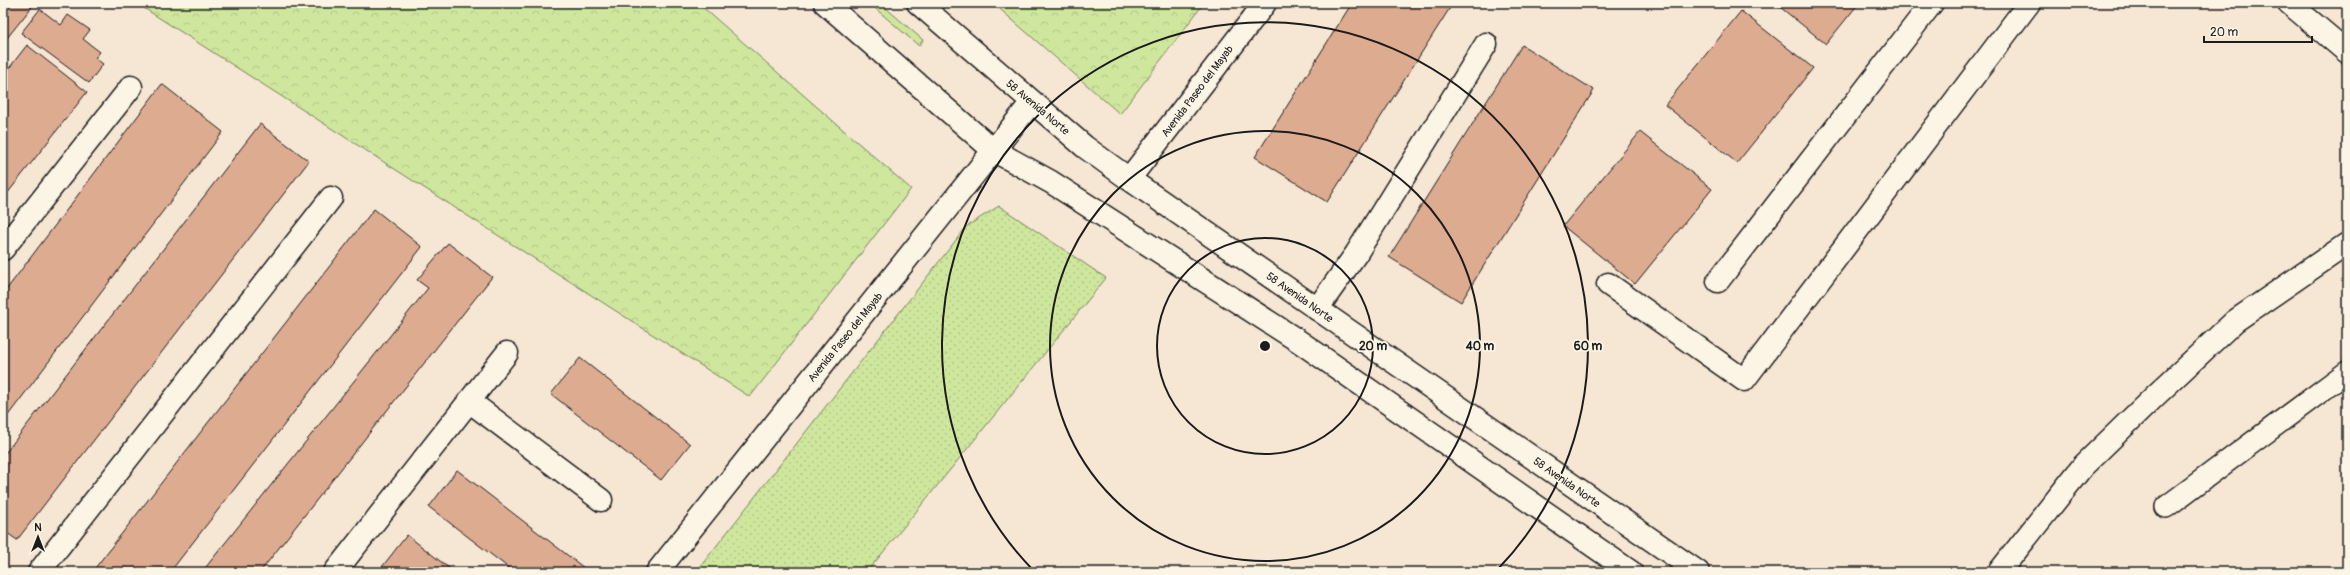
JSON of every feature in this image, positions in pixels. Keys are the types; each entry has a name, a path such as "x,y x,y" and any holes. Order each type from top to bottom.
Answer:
{"street":[{"path":"825,3 994,150 1051,182 1300,342 1631,572"},
{"name":"58 Avenida Norte","path":"918,3 1032,102 1085,146 1129,179 1698,572"},
{"name":"Avenida Paseo del Mayab","path":"1129,179 1264,3"},
{"path":"1718,281 1932,3"},
{"path":"1608,284 1744,380 2029,3"},
{"path":"2294,4 2347,52"},
{"path":"1317,309 1356,254 1486,44"},
{"path":"3,249 131,88"},
{"name":"Avenida Paseo del Mayab","path":"657,572 1032,102"},
{"path":"39,572 331,198"},
{"path":"1999,572 2083,466 2155,396 2235,321 2347,244"},
{"path":"335,572 507,353"},
{"path":"469,401 601,500"}],"lane":[{"path":"2166,507 2347,372"}],"green space":[{"path":"136,3 698,3 911,189 750,397"},
{"path":"869,3 880,3 923,40 919,46"},
{"path":"993,3 1204,3 1120,114"},
{"path":"999,206 1106,278 867,572 696,572 967,226"}],"building":[{"path":"3,3 35,3 3,43"},
{"path":"1352,3 1453,3 1327,202 1255,157"},
{"path":"1775,3 1859,3 1826,44"},
{"path":"40,9 61,25 68,15 90,30 83,39 100,52 95,58 103,64 89,83 21,33"},
{"path":"1741,11 1813,68 1737,163 1665,105"},
{"path":"27,45 87,92 3,199 3,76"},
{"path":"1522,45 1594,90 1461,302 1389,257"},
{"path":"162,84 223,132 3,422 3,294"},
{"path":"260,124 309,161 17,540 3,530 3,456"},
{"path":"1640,132 1712,189 1635,284 1563,226"},
{"path":"374,209 422,247 170,572 92,572"},
{"path":"448,243 492,277 260,572 202,572 428,288 417,280"},
{"path":"580,358 690,444 661,480 551,394"},
{"path":"457,470 588,571 514,572 429,507"},
{"path":"407,535 454,572 378,572"}]}
